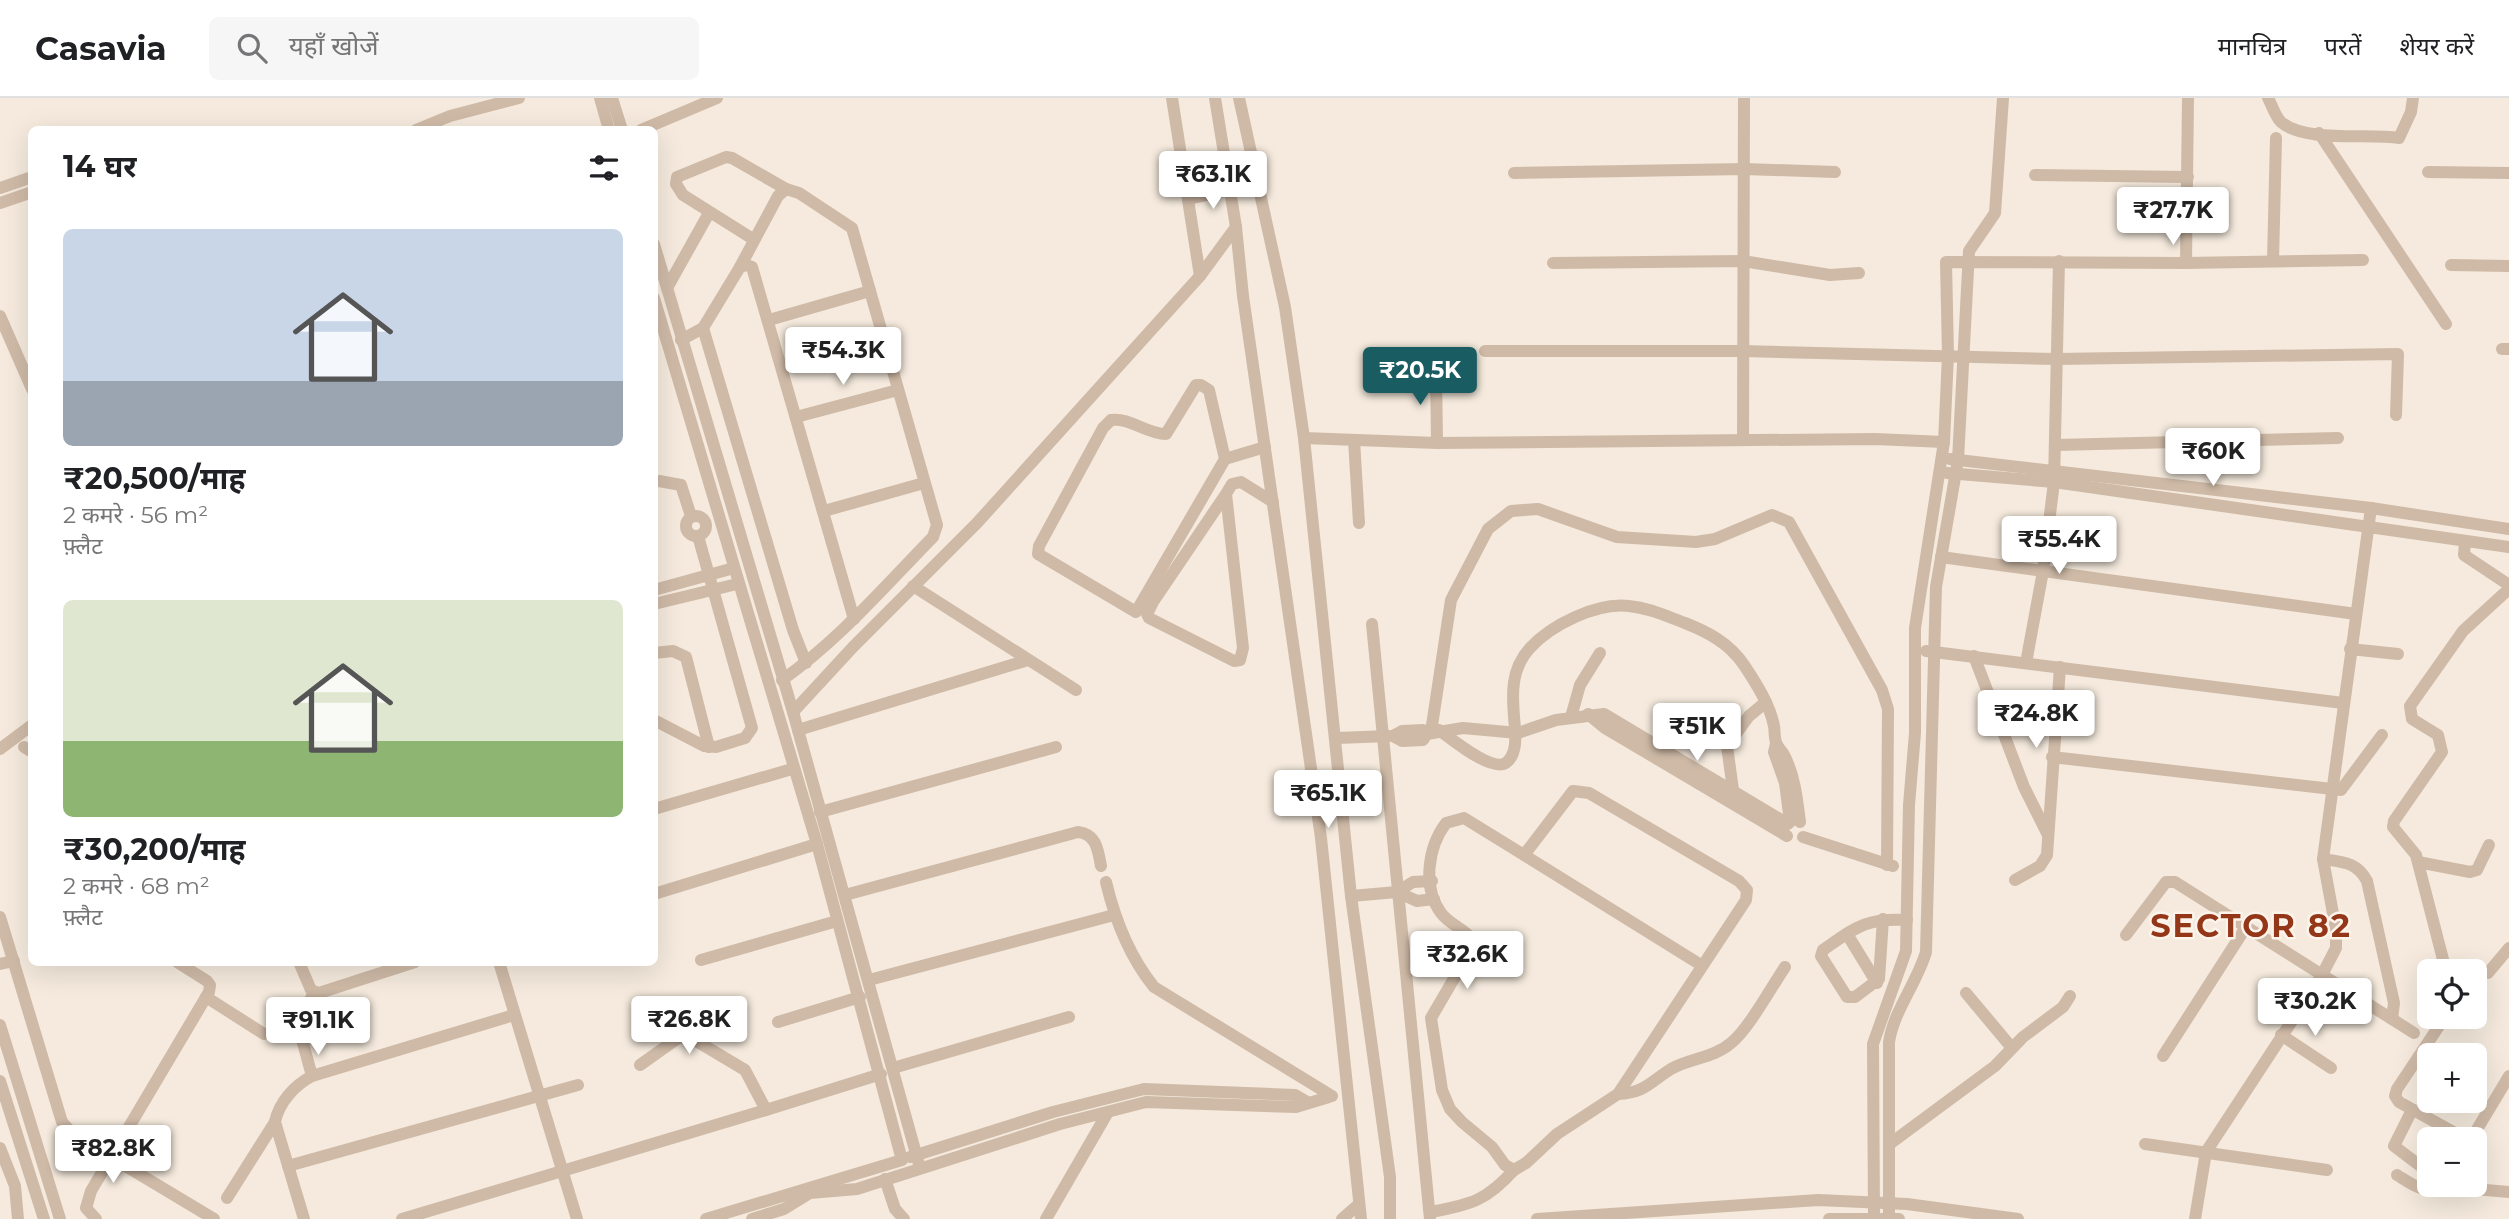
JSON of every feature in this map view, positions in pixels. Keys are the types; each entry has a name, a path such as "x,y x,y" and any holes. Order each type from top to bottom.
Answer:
{"street":[{"path":"426,126 450,116 519,98"},
{"path":"600,98 607,126"},
{"path":"612,98 621,126"},
{"path":"650,126 717,98"},
{"path":"1172,98 1200,276"},
{"path":"1215,98 1236,228 1321,838 1360,1219"},
{"path":"1239,98 1285,307 1304,438 1337,738 1350,896 1390,1178 1390,1219"},
{"path":"1743,440 1744,98"},
{"path":"1829,1219 1894,1219 1889,1203 1891,1143 1888,1094 1891,1030 1926,952 1933,651 1941,557 1958,460 1969,251 1995,213 2003,98"},
{"path":"2186,263 2188,98"},
{"path":"2268,98 2284,124 2319,133 2399,138 2411,113 2413,98"},
{"path":"2319,133 2446,324"},
{"path":"2273,261 2276,138"},
{"path":"753,239 709,213 678,189 675,180 679,175 726,157 733,158 786,189 799,193 852,228 937,525 933,537 853,619 806,663 782,680"},
{"path":"1514,173 1745,169 1835,172"},
{"path":"2428,172 2509,173"},
{"path":"2035,175 2189,177"},
{"path":"0,188 28,178"},
{"path":"681,340 704,328 778,196 786,189"},
{"path":"1188,200 1230,190"},
{"path":"0,203 28,193"},
{"path":"667,288 709,213"},
{"path":"793,712 977,523 1200,276 1236,228"},
{"path":"658,258 793,712 869,980 904,1166"},
{"path":"1874,1217 1875,1032 1904,964 1909,805 1915,733 1914,628 1944,442 1948,355 1946,262 2186,263 2363,260"},
{"path":"1553,262 1743,261 1830,275 1858,273"},
{"path":"2026,663 2043,571 2054,476 2059,261"},
{"path":"740,267 746,265 752,268 769,320 853,619"},
{"path":"2451,265 2509,266"},
{"path":"769,320 870,291"},
{"path":"0,316 28,380"},
{"path":"704,328 789,617 806,663"},
{"path":"659,331 678,382 792,769 817,844 836,921 918,1162"},
{"path":"1485,351 1965,355 2056,359 2398,354 2396,415"},
{"path":"1436,371 1437,443"},
{"path":"678,382 692,377"},
{"path":"1225,458 1209,390 1201,385 1196,385 1166,434 1153,434 1120,418 1111,419 1103,428 1039,546 1038,554 1136,612 1225,458 1265,447"},
{"path":"796,417 898,390"},
{"path":"1304,438 1437,443 1875,439 1944,442"},
{"path":"2056,444 2338,438"},
{"path":"1354,440 1359,523"},
{"path":"1942,458 2509,547"},
{"path":"1940,472 2054,476 2371,508 2509,529"},
{"path":"658,722 709,747 745,738 751,731 752,720 698,536 704,532 706,522 698,516 691,516 681,485 659,481"},
{"path":"1226,494 1243,648 1240,660 1234,661 1185,638 1149,618 1147,614 1232,484 1241,482 1273,502"},
{"path":"824,511 924,483"},
{"path":"2195,1219 2206,1152 2322,975 2336,948 2336,930 2323,859 2371,508"},
{"path":"1538,509 1617,537 1696,542 1715,539 1772,516 1782,517 1789,522 1882,690 1888,709 1891,866 1803,837 1795,841 1791,826 1795,785 1784,754 1776,744 1774,726 1766,702 1743,663 1728,646 1710,633 1649,609 1626,605 1606,608 1557,624 1531,648 1521,659 1512,686 1512,718 1518,733 1512,756 1499,766 1432,732 1451,600 1488,529 1511,511 1538,509"},
{"path":"2443,959 2418,862 2410,846 2396,832 2394,821 2442,752 2438,735 2412,719 2410,706 2463,631 2507,585 2464,555 2465,542"},
{"path":"1941,557 2356,614"},
{"path":"658,589 734,568"},
{"path":"658,603 737,584"},
{"path":"913,586 1076,690"},
{"path":"752,629 766,622"},
{"path":"1372,624 1388,736 1397,892 1431,1215 1475,1203 1490,1195 1514,1170 1526,1163 1557,1134 1618,1094 1746,900 1747,890 1739,881 1589,793 1573,791 1524,855"},
{"path":"2350,649 2398,654"},
{"path":"1914,650 2343,703"},
{"path":"658,653 673,651 686,657 709,747"},
{"path":"1571,717 1580,685 1600,653"},
{"path":"1974,656 2024,788 2048,835"},
{"path":"798,730 1028,660"},
{"path":"2015,880 2040,866 2047,855 2060,667"},
{"path":"1733,790 1727,746 1749,716 1766,702"},
{"path":"752,720 777,713"},
{"path":"1588,714 1605,728 1791,826"},
{"path":"1337,738 1388,736 1402,731 1423,730 1432,732 1481,729 1518,733 1571,717 1604,714 1791,826"},
{"path":"0,749 28,727"},
{"path":"2052,757 2341,790 2382,735"},
{"path":"820,812 1056,747"},
{"path":"658,809 792,769"},
{"path":"1514,1170 1505,1165 1492,1147 1450,1109 1442,1090 1431,1018 1470,950 1471,938 1448,921 1434,899 1430,852 1446,823 1464,818 1701,965"},
{"path":"845,895 1078,832 1094,839 1101,866"},
{"path":"658,893 817,844"},
{"path":"2418,862 2470,872 2476,870 2489,845"},
{"path":"2323,859 2353,864 2362,871 2367,881 2394,1003 2392,1019"},
{"path":"1350,896 1397,892 1413,882 1432,881"},
{"path":"2126,935 2166,881 2175,882 2414,1033"},
{"path":"1107,882 1114,915 1142,971 1164,995 1329,1097"},
{"path":"1397,892 1417,901 1434,899"},
{"path":"869,980 1114,915"},
{"path":"0,917 5,945 14,961 57,1114 74,1135 214,1219"},
{"path":"1877,983 1883,919"},
{"path":"1877,983 1855,997 1847,997 1821,956 1823,950 1868,921 1907,920"},
{"path":"701,960 836,921"},
{"path":"2163,1056 2246,927"},
{"path":"1847,934 1877,983"},
{"path":"844,944 857,939"},
{"path":"2488,973 2509,948"},
{"path":"0,964 14,961"},
{"path":"96,1219 88,1212 86,1202 206,997 209,983 183,966"},
{"path":"301,966 314,992"},
{"path":"314,992 322,993 403,966"},
{"path":"500,966 577,1219"},
{"path":"1618,1094 1637,1093 1671,1069 1693,1059 1711,1055 1733,1043 1785,967"},
{"path":"313,1076 298,1025 314,992"},
{"path":"1966,993 2012,1048"},
{"path":"1891,1143 1995,1066 2012,1048 2063,1007 2070,996"},
{"path":"206,997 264,1034"},
{"path":"778,1022 860,997"},
{"path":"227,1198 290,1093 313,1076 514,1015"},
{"path":"402,1219 1069,1017"},
{"path":"0,1026 60,1219"},
{"path":"2437,1029 2395,1096 2399,1102 2437,1127"},
{"path":"1875,1032 1891,1030"},
{"path":"2281,1035 2330,1068"},
{"path":"640,1065 678,1038 688,1036 745,1070 766,1110"},
{"path":"2478,1127 2509,1076"},
{"path":"18,1080 0,1082 44,1219"},
{"path":"288,1166 578,1085"},
{"path":"918,1162 1053,1112 1144,1089 1296,1095 1307,1102"},
{"path":"706,1219 1146,1102 1296,1107 1329,1097 1346,1096"},
{"path":"2413,1110 2394,1146 2417,1163"},
{"path":"1046,1219 1108,1112"},
{"path":"275,1122 304,1219"},
{"path":"18,1139 0,1148 15,1186 18,1219"},
{"path":"2145,1144 2327,1170"},
{"path":"752,1219 783,1209 803,1192 841,1192 885,1179 904,1166"},
{"path":"2397,1175 2417,1187"},
{"path":"885,1179 895,1209 904,1219"},
{"path":"2487,1190 2509,1192"},
{"path":"1537,1219 1818,1200 1873,1201 2018,1219"},
{"path":"1342,1219 1358,1205"}],"district":[{"name":"SECTOR 82","path":"2251,926"}]}
